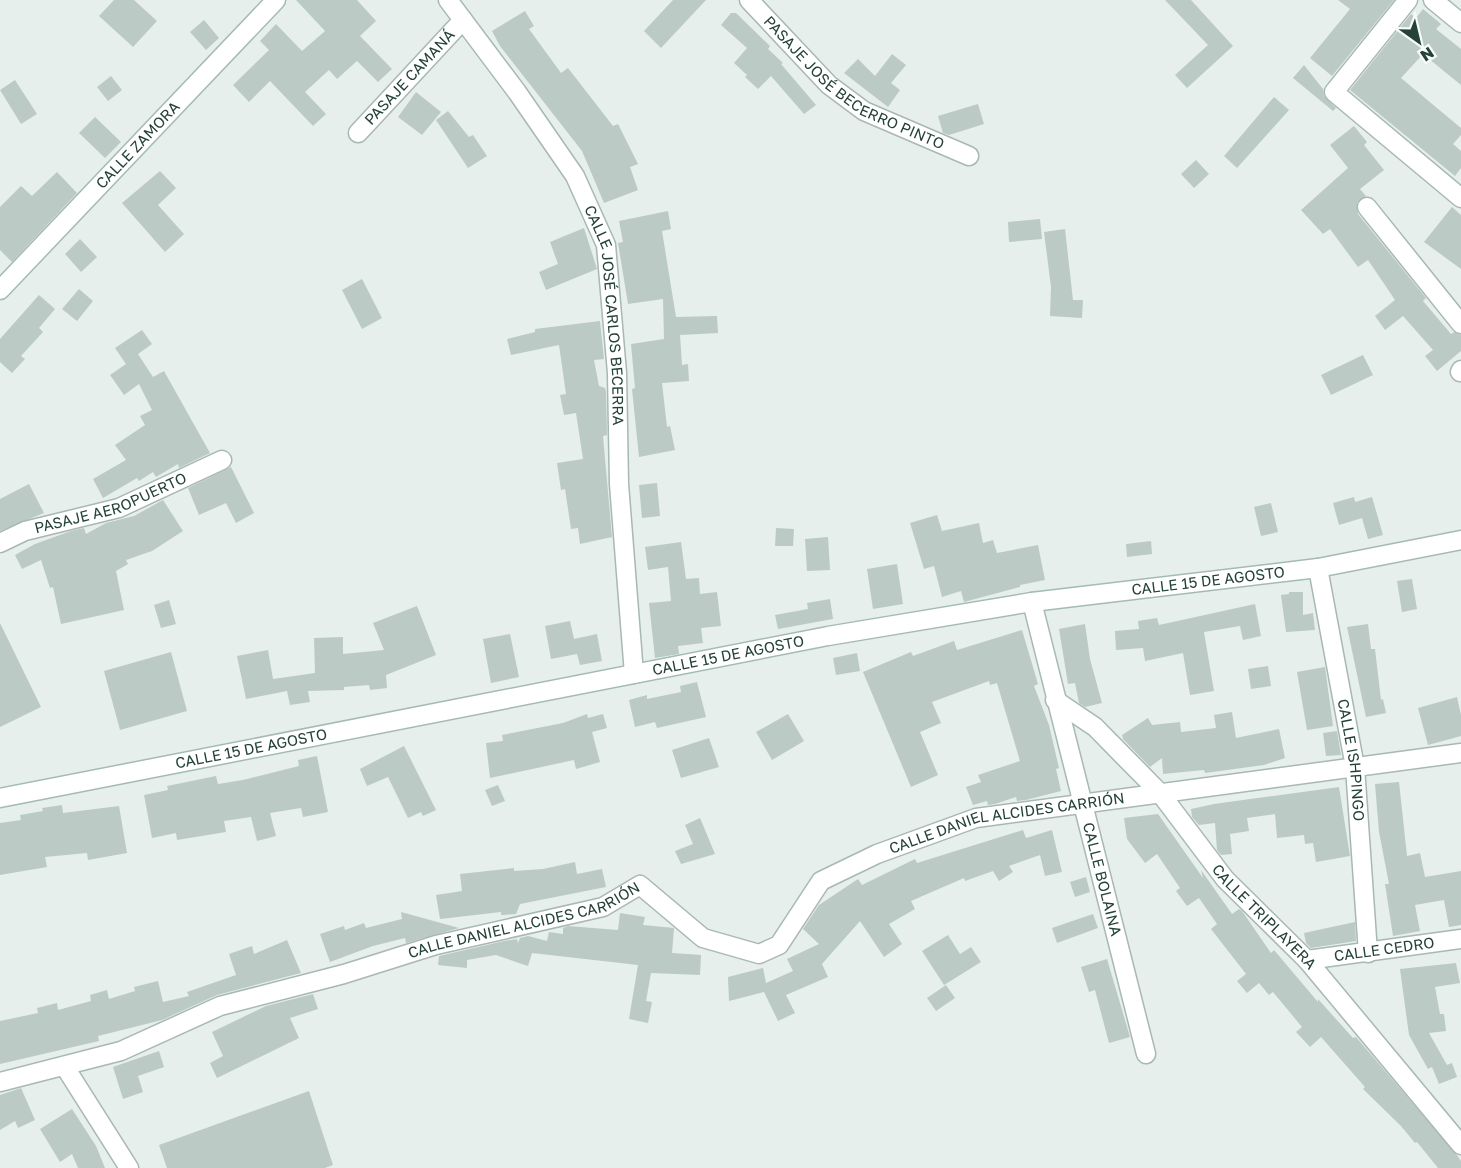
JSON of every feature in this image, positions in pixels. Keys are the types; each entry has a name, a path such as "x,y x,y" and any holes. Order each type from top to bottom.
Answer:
{"street":[{"name":"CALLE ZAMORA","path":"0,290 276,0"},
{"name":"CALLE JOSÉ CARLOS BECERRA","path":"448,0 517,92 575,176 606,245 617,373 619,484 634,674"},
{"name":"PASAJE JOSÉ BECERRO PINTO","path":"749,0 829,85 864,111 969,156"},
{"path":"1408,0 1334,92 1461,198"},
{"path":"1433,0 1461,23"},
{"name":"PASAJE CAMANÁ","path":"358,133 463,20"},
{"path":"1368,207 1461,324"},
{"name":"PASAJE AEROPUERTO","path":"0,543 25,531 119,508 222,460"},
{"name":"CALLE 15 DE AGOSTO","path":"0,798 828,636 1032,602 1318,568 1461,540"},
{"name":"CALLE ISHPINGO","path":"1318,568 1355,767 1368,952"},
{"name":"CALLE BOLAINA","path":"1032,602 1146,1054"},
{"name":"CALLE TRIPLAYERA","path":"1055,700 1095,727 1160,793 1225,879 1307,960 1458,1137"},
{"name":"CALLE DANIEL ALCIDES CARRIÓN","path":"0,1082 65,1068 121,1051 220,1006 344,974 436,945 603,907 640,885 703,938 759,954 779,945 821,880 877,854 976,818 1461,753"},
{"name":"CALLE CEDRO","path":"1307,960 1461,939"},
{"path":"65,1068 129,1168"}],"building":[{"path":"114,0 134,0 157,21 133,47 99,16"},
{"path":"296,0 357,0 376,21 360,36 392,69 378,82 357,61 337,79 329,70 305,92 326,114 313,126 270,81 249,102 233,85 269,50 260,41 276,24 302,51 325,31"},
{"path":"673,0 706,0 661,48 644,31"},
{"path":"1165,0 1191,0 1233,46 1187,88 1175,75 1208,45"},
{"path":"1338,0 1394,0 1332,76 1310,58 1350,9"},
{"path":"1423,9 1441,24 1436,29 1461,49 1461,85 1423,54 1401,78 1461,128 1461,135 1453,144 1461,151 1461,168 1455,176 1350,90 1411,14 1416,18"},
{"path":"525,11 534,26 529,29 561,73 568,68 613,126 618,124 638,164 630,167 638,190 604,203 582,151 500,46 492,31"},
{"path":"731,13 736,13 770,46 768,49 783,63 781,64 816,105 804,114 771,76 758,89 745,77 747,75 734,63 747,48 721,25"},
{"path":"204,20 219,38 206,50 190,32"},
{"path":"892,54 906,65 891,83 900,90 888,107 844,73 858,59 875,76"},
{"path":"1304,65 1323,89 1324,96 1336,108 1333,111 1293,78"},
{"path":"111,76 122,90 108,101 97,87"},
{"path":"15,80 37,114 21,124 0,90"},
{"path":"416,92 441,112 422,135 398,117"},
{"path":"1274,97 1289,110 1237,168 1224,156"},
{"path":"978,104 984,124 949,135 943,133 938,116"},
{"path":"448,111 469,137 473,135 487,156 468,168 436,120"},
{"path":"95,117 121,142 105,158 79,133"},
{"path":"1354,126 1367,142 1364,145 1384,170 1360,189 1366,196 1357,202 1358,214 1426,298 1423,301 1451,334 1454,332 1461,335 1461,351 1437,371 1425,356 1433,350 1403,316 1385,330 1375,316 1395,300 1368,260 1358,267 1330,229 1323,234 1301,210 1348,168 1330,145"},
{"path":"1196,160 1209,174 1194,188 1181,174"},
{"path":"160,171 176,188 158,205 184,234 165,252 122,203"},
{"path":"57,172 77,193 12,262 0,250 0,207 21,186 32,196"},
{"path":"1452,207 1461,215 1461,269 1424,242"},
{"path":"668,211 671,229 662,231 676,317 717,316 718,333 680,335 682,365 688,364 689,381 662,383 667,427 670,426 675,450 639,457 632,389 635,388 631,344 664,339 663,299 628,304 618,243 623,242 619,221"},
{"path":"1040,219 1042,239 1009,242 1008,222"},
{"path":"584,228 597,269 546,290 539,272 558,264 550,242"},
{"path":"1065,229 1073,300 1083,300 1082,318 1050,316 1051,287 1044,232"},
{"path":"80,239 97,257 81,272 65,254"},
{"path":"362,279 382,318 362,329 342,290"},
{"path":"79,289 93,301 77,321 62,309"},
{"path":"39,295 55,309 39,328 43,332 21,356 25,359 12,373 0,362 0,339"},
{"path":"600,321 604,359 594,360 599,386 605,388 606,392 607,435 603,436 612,537 580,544 578,528 571,529 565,489 561,490 557,463 583,459 576,413 564,415 560,395 566,394 559,345 511,355 507,339 535,332 535,329"},
{"path":"142,330 152,344 138,354 153,377 164,371 210,453 179,468 178,464 156,477 153,472 139,481 137,478 103,498 93,479 126,460 115,445 145,425 140,416 152,410 139,384 124,395 110,375 126,364 115,348"},
{"path":"1363,355 1373,375 1331,395 1321,375"},
{"path":"231,467 254,513 236,523 226,503 199,515 188,488"},
{"path":"657,483 660,516 642,518 639,485"},
{"path":"29,484 44,513 0,531 0,499"},
{"path":"1354,497 1355,502 1372,497 1383,535 1368,539 1362,518 1339,525 1333,503"},
{"path":"163,500 183,531 152,551 126,560 128,564 116,571 124,610 61,624 53,587 50,588 41,560 22,569 15,555 35,544 71,531 84,528 86,534 106,523 134,516"},
{"path":"1271,503 1278,532 1261,536 1254,507"},
{"path":"937,515 942,531 979,523 983,543 993,540 997,553 1038,545 1045,580 964,602 961,591 942,597 934,566 924,569 910,523"},
{"path":"776,528 794,529 793,546 775,546"},
{"path":"828,537 830,570 807,571 805,539"},
{"path":"1151,541 1152,554 1127,557 1126,544"},
{"path":"681,542 686,579 699,578 700,594 717,592 721,626 701,628 703,643 678,646 679,654 655,658 649,603 671,601 668,567 648,570 645,547"},
{"path":"897,564 903,604 873,609 867,569"},
{"path":"1412,579 1417,609 1402,612 1397,581"},
{"path":"1289,592 1303,592 1303,615 1313,613 1315,630 1286,632 1281,595 1289,594"},
{"path":"830,599 833,619 778,629 775,615 808,609 807,603"},
{"path":"169,600 176,624 161,628 154,605"},
{"path":"1255,604 1261,636 1243,640 1240,626 1204,632 1214,691 1190,695 1183,653 1145,661 1143,648 1116,650 1115,631 1139,629 1138,621 1157,618 1159,625"},
{"path":"417,606 436,655 386,675 387,688 370,690 369,685 344,687 344,690 308,691 310,702 290,705 287,691 246,699 237,656 268,650 273,679 315,673 314,638 343,637 343,654 384,650 373,623"},
{"path":"570,621 574,639 597,634 602,661 580,665 577,654 551,659 545,626"},
{"path":"0,623 41,707 0,727"},
{"path":"1085,624 1090,659 1102,703 1085,707 1079,703 1075,683 1068,684 1059,629"},
{"path":"1368,624 1371,649 1375,649 1381,700 1383,699 1386,713 1366,717 1347,627"},
{"path":"1022,630 1038,684 1034,686 1049,725 1059,768 1056,769 1061,791 1026,800 1017,801 1016,797 995,804 988,805 987,801 973,805 966,787 981,782 978,775 1020,761 997,683 990,685 989,681 932,702 941,723 920,732 938,775 911,787 863,672 911,652 913,656 954,641 957,650"},
{"path":"510,634 519,677 491,683 483,639"},
{"path":"171,652 187,711 120,730 104,671"},
{"path":"857,653 860,671 836,675 833,658"},
{"path":"1268,666 1271,686 1251,689 1248,669"},
{"path":"1325,667 1333,726 1307,730 1297,672"},
{"path":"697,682 706,717 657,728 655,722 635,727 629,700 647,695 647,699 681,692 680,686"},
{"path":"1457,697 1461,715 1461,736 1428,745 1418,708"},
{"path":"1232,712 1236,738 1279,729 1285,758 1264,765 1205,773 1204,770 1163,774 1162,758 1150,767 1123,739 1122,735 1148,718 1152,725 1180,722 1181,732 1216,728 1214,715"},
{"path":"587,714 588,718 603,714 607,728 592,732 600,762 576,769 574,760 490,778 486,743 503,741 502,735 563,723"},
{"path":"788,714 804,741 772,760 756,732"},
{"path":"1337,731 1341,755 1326,756 1323,733"},
{"path":"709,738 719,767 681,778 672,750"},
{"path":"404,746 436,810 423,816 421,812 408,818 388,777 367,786 360,769"},
{"path":"317,756 328,812 303,817 301,808 270,813 276,836 257,841 251,817 224,821 226,832 177,840 176,833 152,838 144,795 168,790 167,786 216,776 218,784 243,780 299,766 298,760"},
{"path":"1399,782 1407,856 1420,853 1425,877 1461,871 1461,925 1449,927 1444,900 1415,905 1420,931 1393,936 1385,884 1389,884 1379,832 1375,784"},
{"path":"498,785 505,801 492,806 485,790"},
{"path":"1339,787 1350,856 1316,862 1313,843 1305,844 1304,835 1277,838 1275,814 1247,818 1249,831 1230,834 1232,854 1221,855 1217,850 1215,823 1199,825 1192,817 1191,809 1214,804"},
{"path":"62,805 63,813 119,806 127,853 88,860 87,853 45,857 47,867 0,875 0,823 21,820 20,815"},
{"path":"1158,814 1203,878 1201,870 1232,914 1239,909 1242,911 1271,953 1274,950 1318,1002 1318,999 1353,1038 1356,1037 1457,1155 1461,1161 1461,1168 1438,1168 1417,1142 1415,1143 1363,1089 1365,1087 1321,1037 1310,1047 1296,1032 1302,1027 1273,992 1269,995 1259,983 1247,993 1237,981 1246,974 1211,929 1217,924 1199,898 1187,906 1176,891 1180,888 1157,854 1145,863 1127,839 1124,818"},
{"path":"700,818 715,854 681,864 675,851 693,844 685,825"},
{"path":"1023,830 1026,838 1052,830 1062,872 1045,876 1040,855 1009,866 1013,872 999,881 993,871 965,881 964,878 911,901 915,909 889,924 902,944 884,957 860,921 822,964 828,977 786,995 795,1013 778,1021 764,992 729,1001 728,977 763,968 766,983 793,971 787,959 819,944 803,929 819,905 858,879 862,885 915,859 917,863"},
{"path":"575,862 577,874 602,869 606,887 520,904 516,914 501,915 501,912 440,919 436,895 462,891 460,874 514,868 514,871 543,869"},
{"path":"1086,877 1090,892 1075,897 1070,882"},
{"path":"401,912 459,928 406,943 405,938 373,946 330,962 320,934 344,926 345,930 364,923 366,928 402,919"},
{"path":"620,913 645,917 643,925 674,928 672,953 701,955 700,975 651,973 646,1001 652,1002 648,1023 629,1019 638,965 532,953 528,966 496,955 467,960 467,968 438,965 439,956 504,941 517,939 518,943 520,938 528,936 547,941 549,932 563,934 563,928 568,926 618,930"},
{"path":"1093,914 1098,928 1057,943 1052,928"},
{"path":"1355,922 1356,941 1311,948 1306,943 1304,933"},
{"path":"948,935 960,954 971,947 981,962 944,985 922,951"},
{"path":"287,940 301,973 217,995 162,1020 98,1036 99,1041 0,1064 0,1021 38,1013 37,1008 57,1003 58,1010 91,1001 90,995 107,990 109,999 135,991 134,987 158,981 163,1002 189,996 187,992 236,975 229,954 252,946 254,954"},
{"path":"1107,959 1130,1037 1109,1043 1095,990 1089,992 1081,967"},
{"path":"1456,963 1460,983 1435,987 1440,1014 1444,1014 1446,1031 1429,1033 1447,1065 1452,1063 1457,1077 1439,1084 1432,1067 1428,1069 1409,1035 1400,969"},
{"path":"946,985 955,998 936,1011 927,998"},
{"path":"313,994 318,1009 290,1018 299,1038 217,1078 210,1063 223,1056 212,1032 266,1006"},
{"path":"159,1051 164,1067 138,1076 143,1092 123,1099 113,1067"},
{"path":"21,1088 35,1120 18,1128 15,1121 0,1130 0,1095"},
{"path":"309,1091 333,1165 325,1168 167,1168 159,1145"},
{"path":"72,1109 96,1146 105,1168 78,1168 72,1154 60,1162 40,1129"}]}
